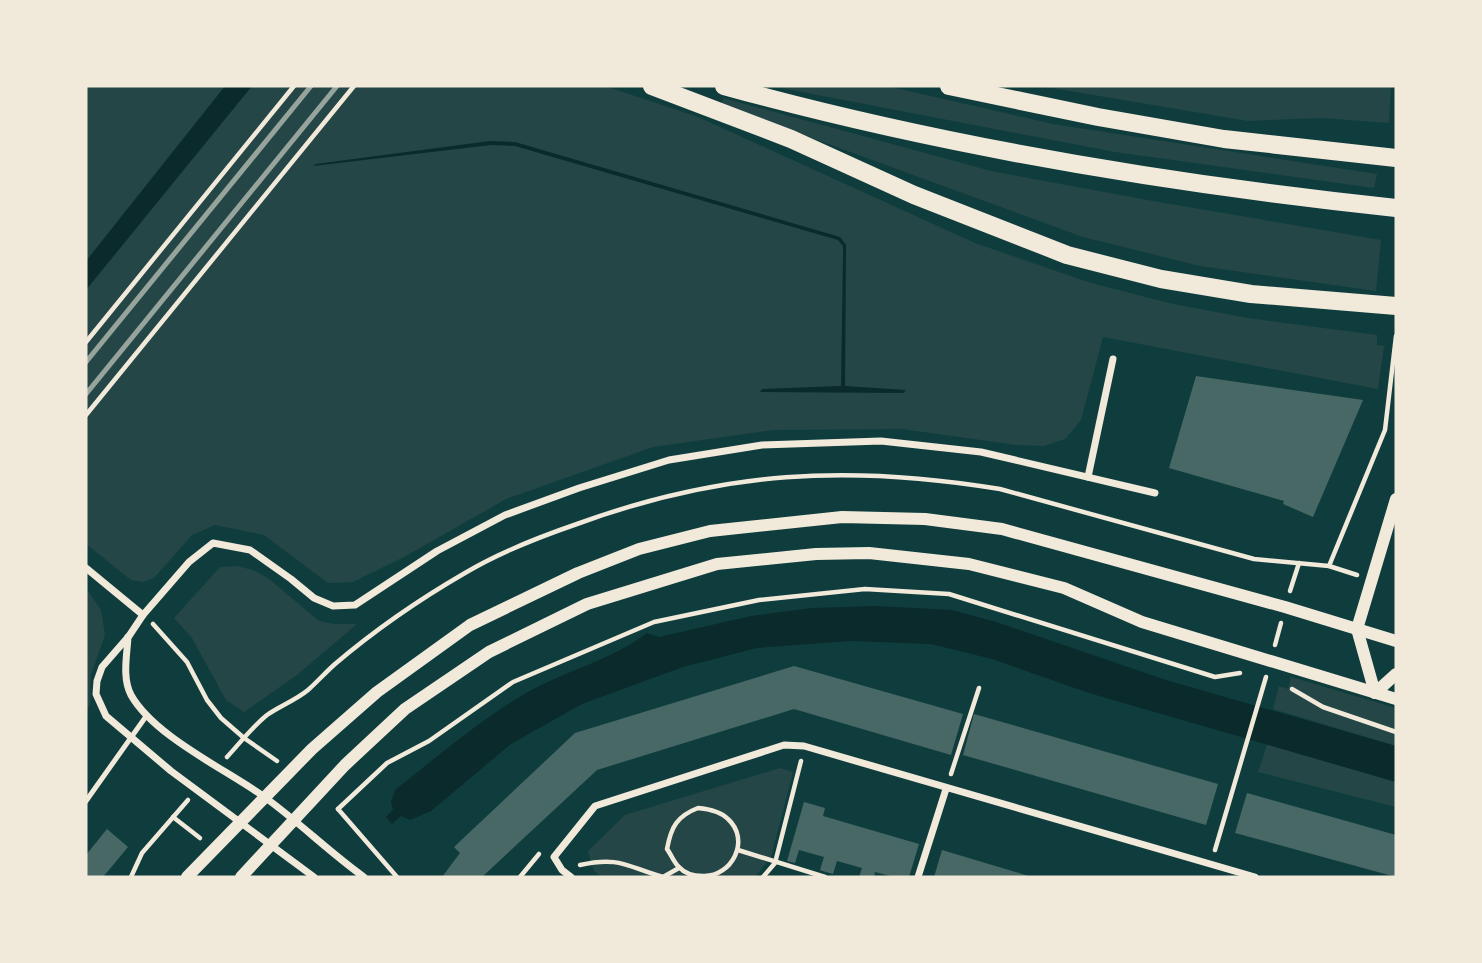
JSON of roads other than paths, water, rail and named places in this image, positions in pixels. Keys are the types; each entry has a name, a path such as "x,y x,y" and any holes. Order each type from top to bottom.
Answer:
{"main road":[{"path":"652,86 791,139 914,195 1067,255 1161,279 1251,293 1396,306"},
{"path":"724,86 842,116 1116,172 1266,194 1391,207"},
{"path":"949,86 1098,117 1224,139 1394,157"}],"street":[{"path":"1088,477 1113,359"},
{"path":"314,877 129,737 106,716 96,694 102,667 189,562 214,543 250,550 314,598 333,606 355,605 438,551 505,516 579,488 669,460 762,445 881,441 981,452 1155,493"},
{"path":"1375,693 1357,629 1396,499"},
{"path":"187,877 312,749 377,692 470,625 578,573 639,549 710,531 842,517 925,519 1002,529 1396,641"},
{"path":"241,877 345,765 405,709 489,652 587,604 717,564 816,554 869,553 968,564 1064,588 1142,621 1396,699"},
{"path":"86,568 143,615"},
{"path":"129,636 126,665 129,691 146,715 205,760 264,797 364,877"},
{"path":"1375,693 1396,674"},
{"path":"571,877 562,870 554,857 595,806 783,745 804,746 1255,877"},
{"path":"918,877 946,789"}],"lane":[{"path":"86,801 88,793 146,715"}],"railway":[{"path":"86,362 311,86"},
{"path":"86,394 337,86"}]}
